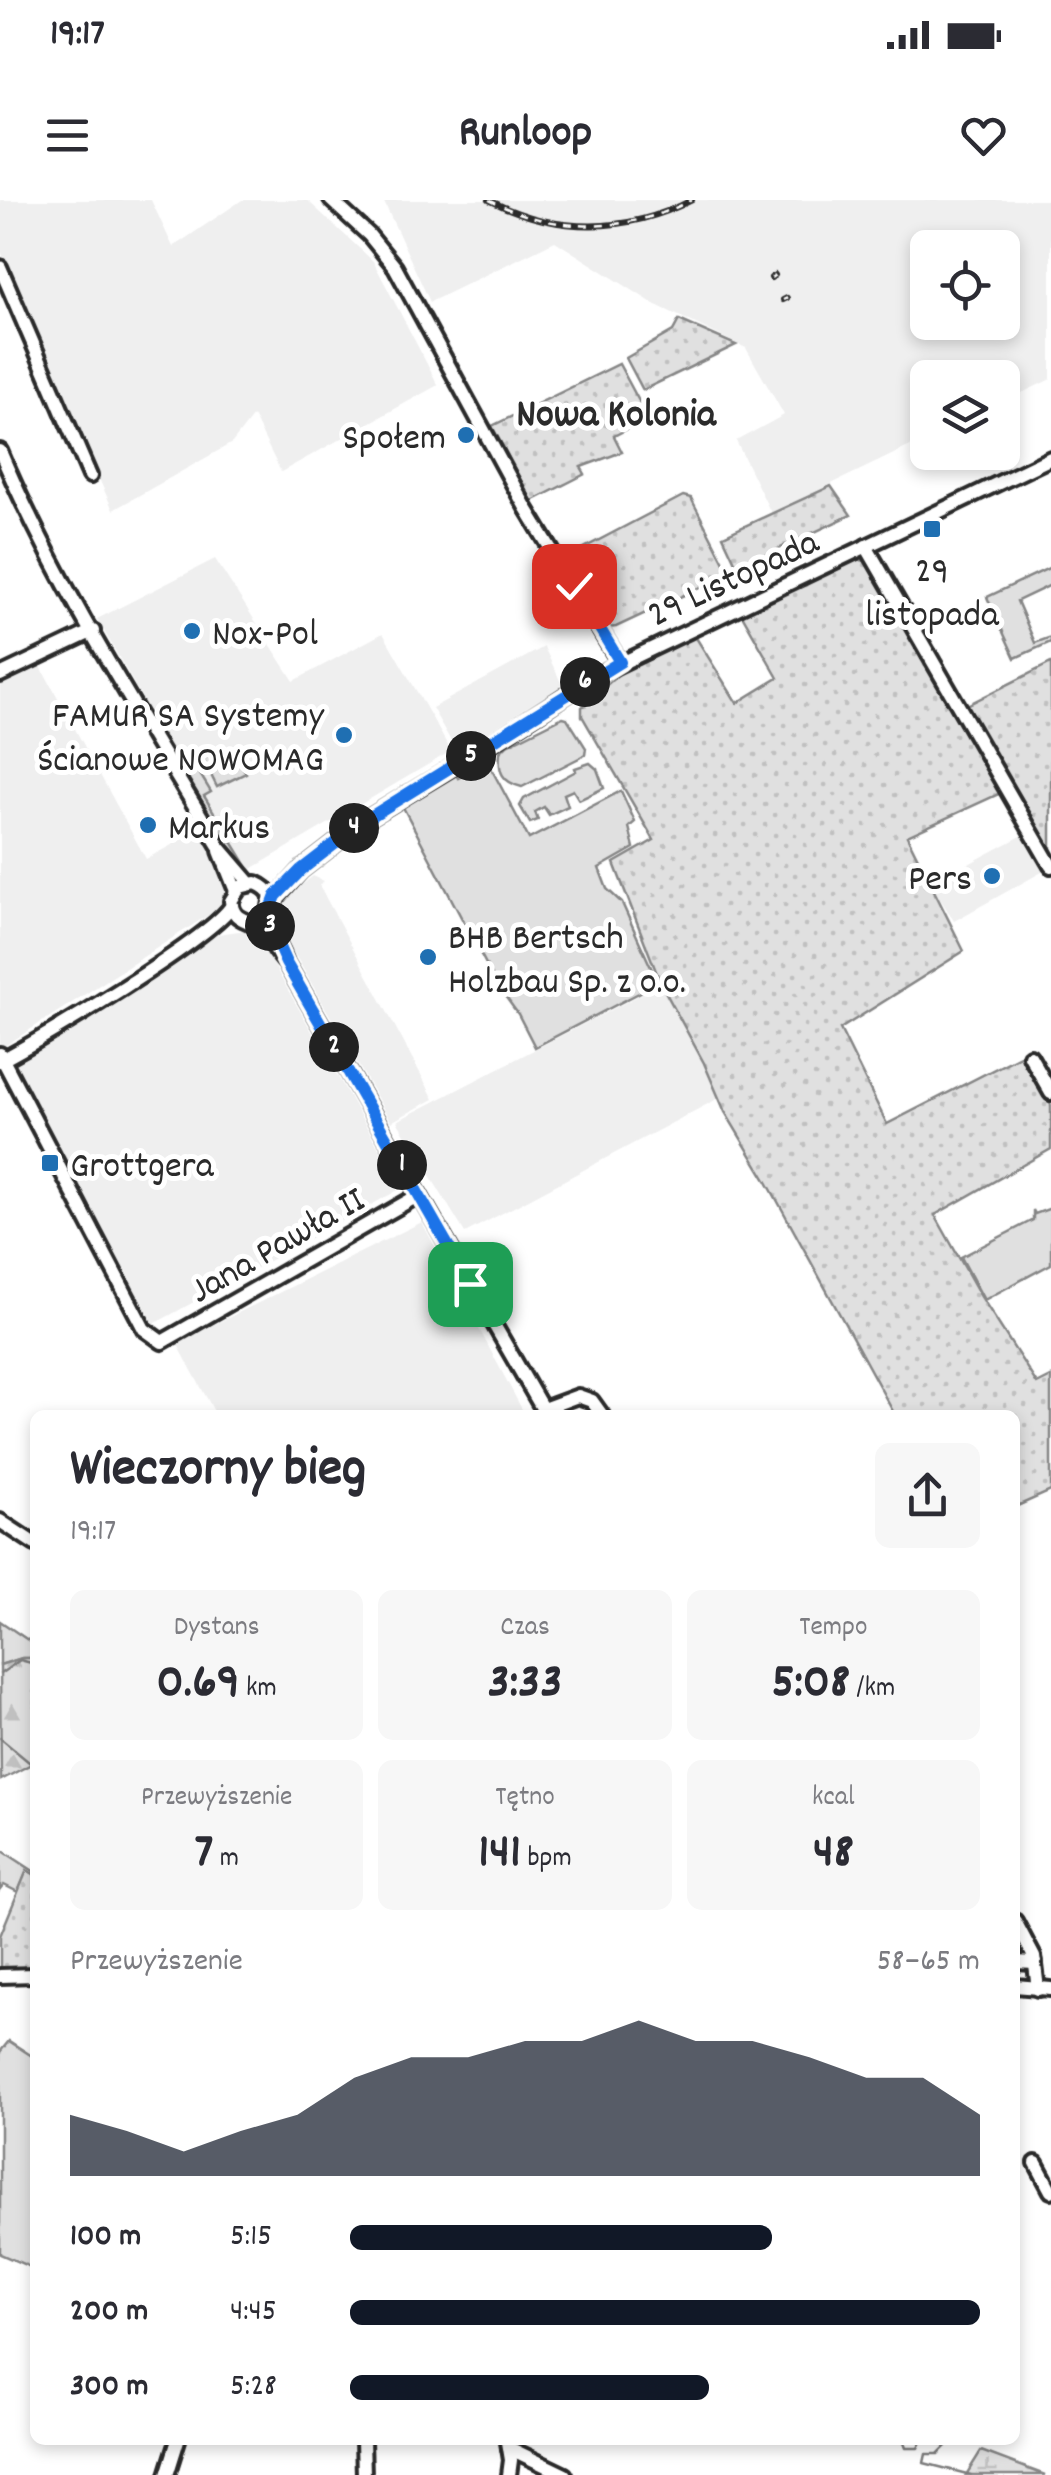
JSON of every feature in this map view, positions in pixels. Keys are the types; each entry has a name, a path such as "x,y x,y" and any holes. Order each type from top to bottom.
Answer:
{"street":[{"path":"331,200 395,267 526,508 620,662"},
{"path":"0,268 90,476"},
{"path":"0,451 32,524 92,631 220,848 256,885"},
{"name":"29 Listopada","path":"195,939 246,922 260,922 301,870 367,819 620,662 1051,458"},
{"path":"866,546 1051,866"},
{"path":"0,675 92,631"},
{"path":"220,848 234,898"},
{"name":"29 Listopada","path":"195,939 226,913 234,898 256,885 301,870"},
{"name":"Jana Pawła II","path":"256,885 271,908 270,927 286,963 544,1410"},
{"name":"Jana Pawła II","path":"234,898 246,922 260,929 286,963"},
{"path":"1,1058 195,939"},
{"path":"1030,1056 1051,1093"},
{"name":"Jana Pawła II","path":"1,1058 144,1329 162,1342 419,1195"},
{"path":"548,1410 566,1398 578,1396 596,1404 599,1410"},
{"path":"0,1521 30,1541"},
{"path":"1020,1929 1044,1989"},
{"path":"1020,1962 1035,1963"},
{"path":"0,1976 30,1975"},
{"path":"1036,2162 1051,2192"},
{"path":"167,2475 176,2445"},
{"path":"363,2445 364,2475"},
{"path":"508,2445 509,2475"},
{"path":"510,2445 564,2475"}],"shaded area":[{"path":"0,200 151,200 173,247 242,200 307,200 373,261 438,385 281,472 253,416 232,443 113,510 0,249"},
{"path":"383,200 1051,200 1051,379 1020,394 1020,360 910,360 910,446 771,513 736,441 784,415 746,348 654,304 555,241 430,302"},
{"path":"215,559 294,681 383,633 451,751 243,874 97,619"},
{"path":"544,647 566,693 456,750 432,708"},
{"path":"39,663 146,859 201,829 231,881 230,901 0,1049 0,681"},
{"path":"1025,834 1042,872 954,921 931,884"},
{"path":"313,876 324,881 319,885 434,1099 391,1122 272,915 278,904"},
{"path":"253,929 402,1188 152,1325 13,1065 218,934"},
{"path":"661,984 719,1098 465,1233 397,1121"},
{"path":"422,1222 522,1410 213,1410 177,1343"}],"green space":[{"path":"679,320 736,345 643,390 626,358 673,331"},
{"path":"619,364 648,418 614,436 622,452 581,467 585,474 532,501 492,426"},
{"path":"831,486 851,515 738,568 723,536"},
{"path":"683,496 691,498 728,570 727,575 608,628 565,558"},
{"path":"857,559 868,562 1001,793 907,836 964,951 840,1029 887,1124 1022,1055 1051,1105 1051,1149 935,1215 1037,1384 1051,1377 1051,1491 1020,1505 1020,1410 892,1410 725,1112 704,1063 661,984 614,863 654,840 582,716 582,707 630,664 695,636 737,703 778,678 741,613"},
{"path":"1051,567 1051,585 1017,601 1035,643 1051,637 1051,642 1015,658 987,597"},
{"path":"1051,663 1051,852 965,706"},
{"path":"563,717 586,748 585,755 522,787 506,779 501,771 500,752"},
{"path":"221,747 224,752 233,749 246,773 217,787 203,759"},
{"path":"485,757 529,839 621,791 635,822 629,827 634,848 599,868 607,889 622,903 658,983 535,1047 497,985 395,792 449,760 458,778 476,769 475,762"},
{"path":"192,761 211,792 204,796 247,866 238,871 181,771 180,765"},
{"path":"590,763 597,769 604,788 579,800 573,790 564,794 568,806 549,815 544,807 535,812 538,820 530,823 520,806 524,799"},
{"path":"1051,1208 1051,1264 984,1300 961,1257 1033,1220 1033,1210 1035,1214"},
{"path":"0,1621 30,1642 30,1658 0,1665"},
{"path":"30,1658 30,1765 1,1780 0,1665"},
{"path":"0,1849 30,1872 27,1871 18,1892 4,1885 0,1890"},
{"path":"27,1870 30,1968 0,1967 0,1936"},
{"path":"9,2041 30,2055 30,2267 0,2254 0,2052"},
{"path":"981,2451 1045,2475 966,2475"}],"waterway":[{"path":"0,1674 20,1660 30,1663"},
{"path":"0,1738 30,1763"},
{"path":"905,2445 920,2445"},
{"path":"944,2445 938,2454 926,2454 924,2463 971,2475"},
{"path":"356,2475 358,2457"}],"railway":[{"path":"489,200 539,219 590,226 642,219 692,200"},
{"path":"771,278 775,275"},
{"path":"783,300 787,298"}],"place":[{"name":"Społem","path":"466,435"},
{"name":"29 listopada","path":"932,529"},
{"name":"Nox-Pol","path":"192,631"},
{"name":"FAMUR SA Systemy Ścianowe NOWOMAG","path":"344,735"},
{"name":"Markus","path":"148,825"},
{"name":"Pers","path":"992,876"},
{"name":"BHB Bertsch Holzbau Sp. z o.o.","path":"428,957"},
{"name":"Grottgera","path":"50,1163"}],"district":[{"name":"Nowa Kolonia","path":"616,411"}],"route":[{"path":"470,1284 286,963 270,927 269,914 276,896 301,870 367,819 620,662 574,586"}]}
